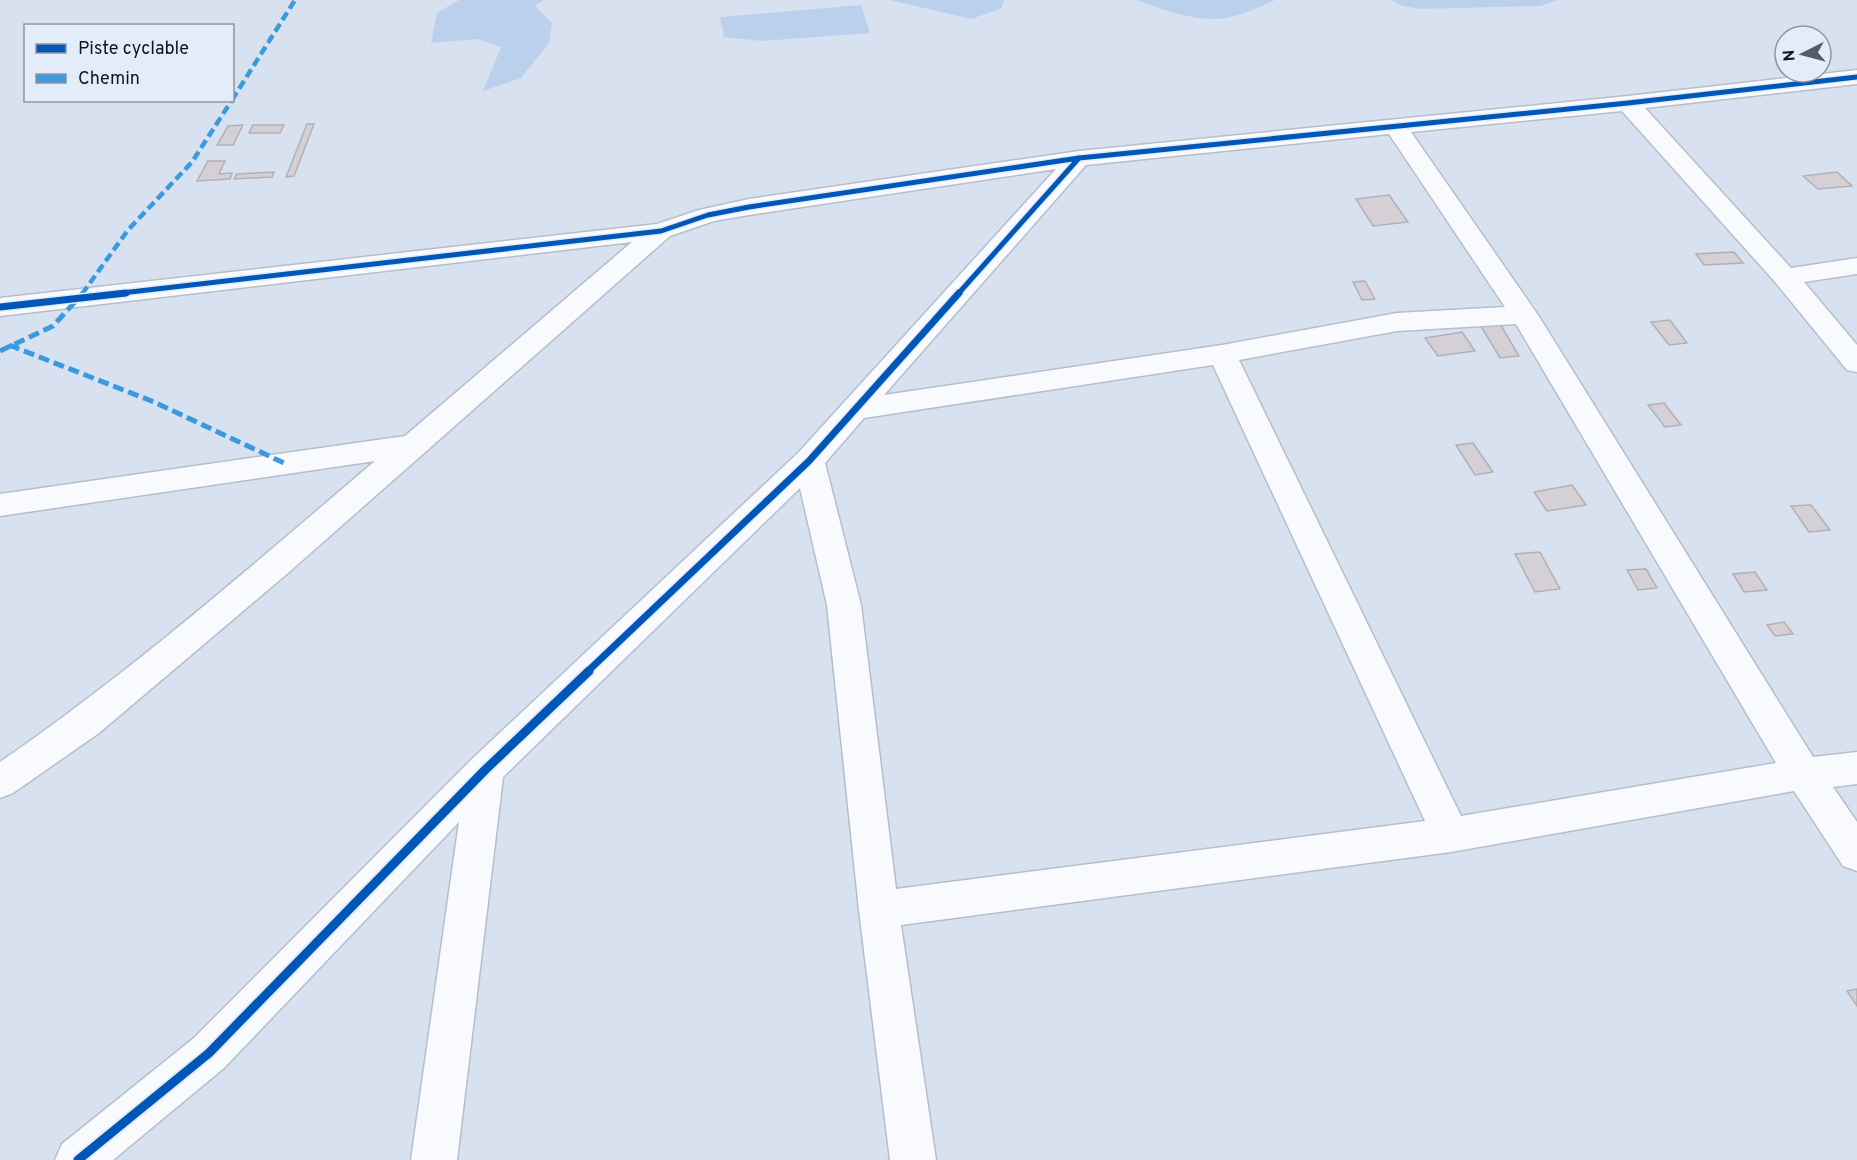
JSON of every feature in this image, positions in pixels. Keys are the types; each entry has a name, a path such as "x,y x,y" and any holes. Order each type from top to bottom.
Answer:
{"street":[{"path":"0,307 662,231 708,214 1080,158 1628,104 1857,77"},
{"path":"1628,104 1785,277 1857,363"},
{"path":"1395,126 1524,315 1803,774 1857,854"},
{"path":"78,1160 209,1053 485,770 809,461 1080,158"},
{"path":"0,782 86,722 276,564 662,231"},
{"path":"1785,277 1857,266"},
{"path":"857,409 1222,354 1397,322 1524,315"},
{"path":"1222,354 1451,835"},
{"path":"0,505 414,445"},
{"path":"809,461 844,605 879,910 913,1160"},
{"path":"879,910 1451,835 1803,774 1857,768"},
{"path":"434,1160 485,770"}],"shaded area":[{"path":"459,0 543,0 535,6 552,23 549,43 521,78 483,91 501,47 477,39 431,43 437,13"},
{"path":"890,0 1004,0 1002,8 971,19"},
{"path":"1136,0 1275,0 1239,15 1207,19 1186,16"},
{"path":"1391,0 1558,0 1540,6 1420,9 1403,6"},
{"path":"861,5 870,33 762,41 724,37 720,17"}],"building":[{"path":"307,124 314,124 294,176 286,177"},
{"path":"243,125 233,145 217,145 228,126"},
{"path":"253,125 284,125 280,133 249,133"},
{"path":"208,161 225,161 219,174 232,173 230,179 197,181"},
{"path":"274,172 272,177 234,179 237,174"},
{"path":"1837,172 1852,186 1818,189 1803,176"},
{"path":"1389,195 1408,222 1373,226 1356,199"},
{"path":"1734,252 1743,263 1704,265 1696,254"},
{"path":"1365,281 1375,299 1362,300 1353,282"},
{"path":"1670,320 1687,343 1669,345 1651,322"},
{"path":"1500,324 1519,356 1500,358 1481,326"},
{"path":"1462,332 1475,351 1438,356 1425,338"},
{"path":"1664,403 1681,425 1665,427 1648,405"},
{"path":"1473,443 1493,472 1475,475 1456,445"},
{"path":"1572,485 1586,505 1547,511 1534,492"},
{"path":"1811,505 1830,530 1809,532 1791,506"},
{"path":"1540,552 1560,589 1535,592 1515,554"},
{"path":"1646,569 1657,588 1638,590 1627,570"},
{"path":"1755,572 1767,590 1744,592 1733,574"},
{"path":"1784,622 1793,634 1775,636 1767,625"},
{"path":"1857,989 1857,1006 1847,991"}],"marked path":[{"path":"234,97 295,0"},
{"path":"0,351 53,326 79,298 128,230 192,162 231,102"},
{"path":"9,345 154,402 284,463"}],"cycle path":[{"path":"0,307 661,231 708,215 749,207 1079,158 1628,103 1857,77"},
{"path":"78,1160 209,1053 485,770 809,461 1079,158"}]}
